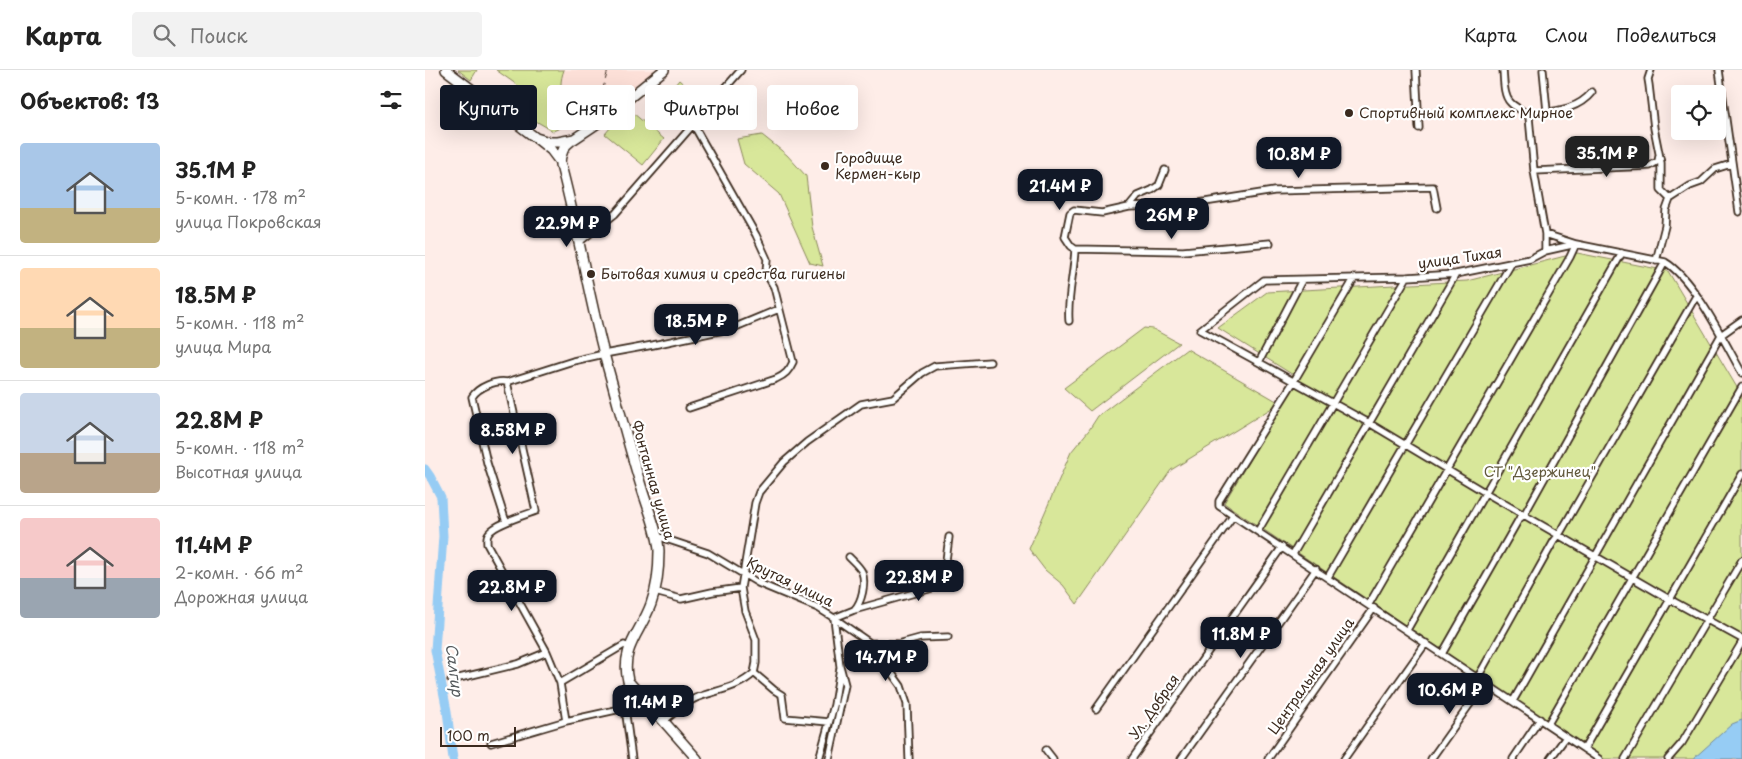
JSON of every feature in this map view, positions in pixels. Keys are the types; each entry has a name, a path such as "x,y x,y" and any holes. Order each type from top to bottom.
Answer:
{"main road":[{"path":"446,70 536,138 556,156 561,165"},
{"path":"561,165 560,156 568,143 597,123 664,70"},
{"path":"536,138 549,142 574,139"},
{"name":"Фонтанная улица","path":"561,165 604,354 657,536 659,550 655,592 647,613 629,647 625,670 628,681"},
{"path":"628,681 697,759"}],"street":[{"path":"728,85 741,70"},
{"path":"1416,70 1419,128"},
{"path":"1503,70 1506,96 1510,102 1529,117 1534,171 1545,234 1545,251"},
{"path":"1543,70 1547,112"},
{"path":"1651,70 1648,79 1661,162 1661,190 1670,199"},
{"path":"1719,70 1739,212"},
{"path":"1527,115 1571,108 1579,104 1592,92"},
{"path":"578,242 615,214 688,130"},
{"path":"689,408 776,379 790,370 793,362 774,288 766,273 767,259 756,235 696,130"},
{"path":"1534,171 1649,166 1658,161 1660,155"},
{"path":"1657,261 1665,226 1666,210 1670,199 1690,186 1704,180 1715,169 1731,164"},
{"path":"1129,207 1139,196 1159,185 1165,170"},
{"path":"1270,243 1183,250 1075,249 1067,242 1065,237 1071,212 1074,210 1102,213 1129,207 1186,205 1274,191 1433,187 1437,208"},
{"path":"1545,234 1576,244 1665,262 1674,268 1696,296 1742,373"},
{"name":"улица Тихая","path":"1259,362 1200,330 1264,280 1354,279 1456,274 1511,264 1530,259 1545,251 1576,244"},
{"name":"Центральная улица","path":"1267,759 1372,606 1447,470 1571,257 1576,244"},
{"path":"1069,321 1068,305 1075,270 1075,249"},
{"path":"1407,630 1622,253"},
{"path":"1442,654 1519,519 1524,515 1665,262"},
{"path":"1328,577 1511,264"},
{"path":"1293,554 1456,274"},
{"path":"1258,531 1407,277"},
{"path":"1354,279 1294,381 1219,501 1220,508 1372,606 1599,759"},
{"path":"1302,280 1259,362 1369,423 1485,493 1742,640 1682,743 1669,759"},
{"path":"1478,677 1549,549 1559,535 1696,296"},
{"path":"506,522 487,463 472,397 479,389 573,361 733,328 779,309"},
{"path":"1513,701 1721,335 1742,320"},
{"path":"664,721 695,698 724,690 747,680 754,673 756,640 745,611 741,588 755,503 759,492 784,462 807,442 861,404 893,398 922,373 935,366 990,362"},
{"path":"507,382 536,511 506,522 489,531 487,544 547,652 560,683 566,721"},
{"path":"1548,724 1742,388"},
{"path":"1584,749 1742,474"},
{"path":"1097,709 1233,516"},
{"name":"Крутая улица","path":"657,536 702,551 758,583 818,608 834,618 840,666 845,685 829,759"},
{"path":"834,618 854,610 935,587 944,576 949,537"},
{"name":"Ул. Добрая","path":"1132,759 1282,547"},
{"path":"849,557 862,572 863,581 861,600 854,610"},
{"path":"1625,759 1742,560"},
{"path":"1181,759 1316,569"},
{"path":"655,592 681,599 741,588"},
{"path":"834,618 870,642 901,686 907,704 909,759"},
{"path":"870,642 898,644 920,638 948,637"},
{"path":"1344,759 1426,643"},
{"path":"560,683 624,645 629,647"},
{"path":"451,680 517,664 547,652"},
{"path":"819,759 835,705 840,666"},
{"path":"754,673 774,690 782,694 785,718 829,722"},
{"name":"Фонтанная улица","path":"628,681 625,708 633,759"},
{"path":"1431,759 1485,683"},
{"path":"491,742 566,721 625,708"},
{"path":"1513,759 1540,720"},
{"path":"1550,759 1566,737"},
{"path":"1046,750 1053,759"}],"shaded area":[{"path":"564,70 657,70 635,88 635,85 561,85 560,80"}],"green space":[{"path":"458,70 477,70 471,80"},
{"path":"496,70 564,70 561,85 547,85 547,128 537,122 537,85 517,85"},
{"path":"679,80 685,85 675,85"},
{"path":"635,115 645,123 645,130 653,130 664,139 643,165 605,134 608,130 635,130"},
{"path":"762,135 787,155 806,176 812,227 823,266 810,263 779,194 744,164 737,139"},
{"name":"СТ \"Дзержинец\"","path":"1577,253 1668,271 1742,396 1742,759 1604,759 1224,503 1298,378 1218,328 1267,292 1467,281"},
{"path":"1144,328 1153,329 1179,343 1090,411 1064,388"},
{"path":"1187,349 1280,403 1171,470 1077,604 1063,585 1045,570 1029,549 1071,452 1098,416"}],"water":[{"path":"1742,720 1742,759 1693,759 1732,724"}],"waterway":[{"name":"Салгир","path":"425,469 441,497 443,536 435,650 447,711 453,759"}],"railway":[{"path":"604,85 608,70"}],"place":[{"name":"Спортивный комплекс Мирное","path":"1349,113"},
{"name":"Городище Кермен-кыр","path":"825,166"},
{"name":"Бытовая химия и средства гигиены","path":"591,274"}]}
